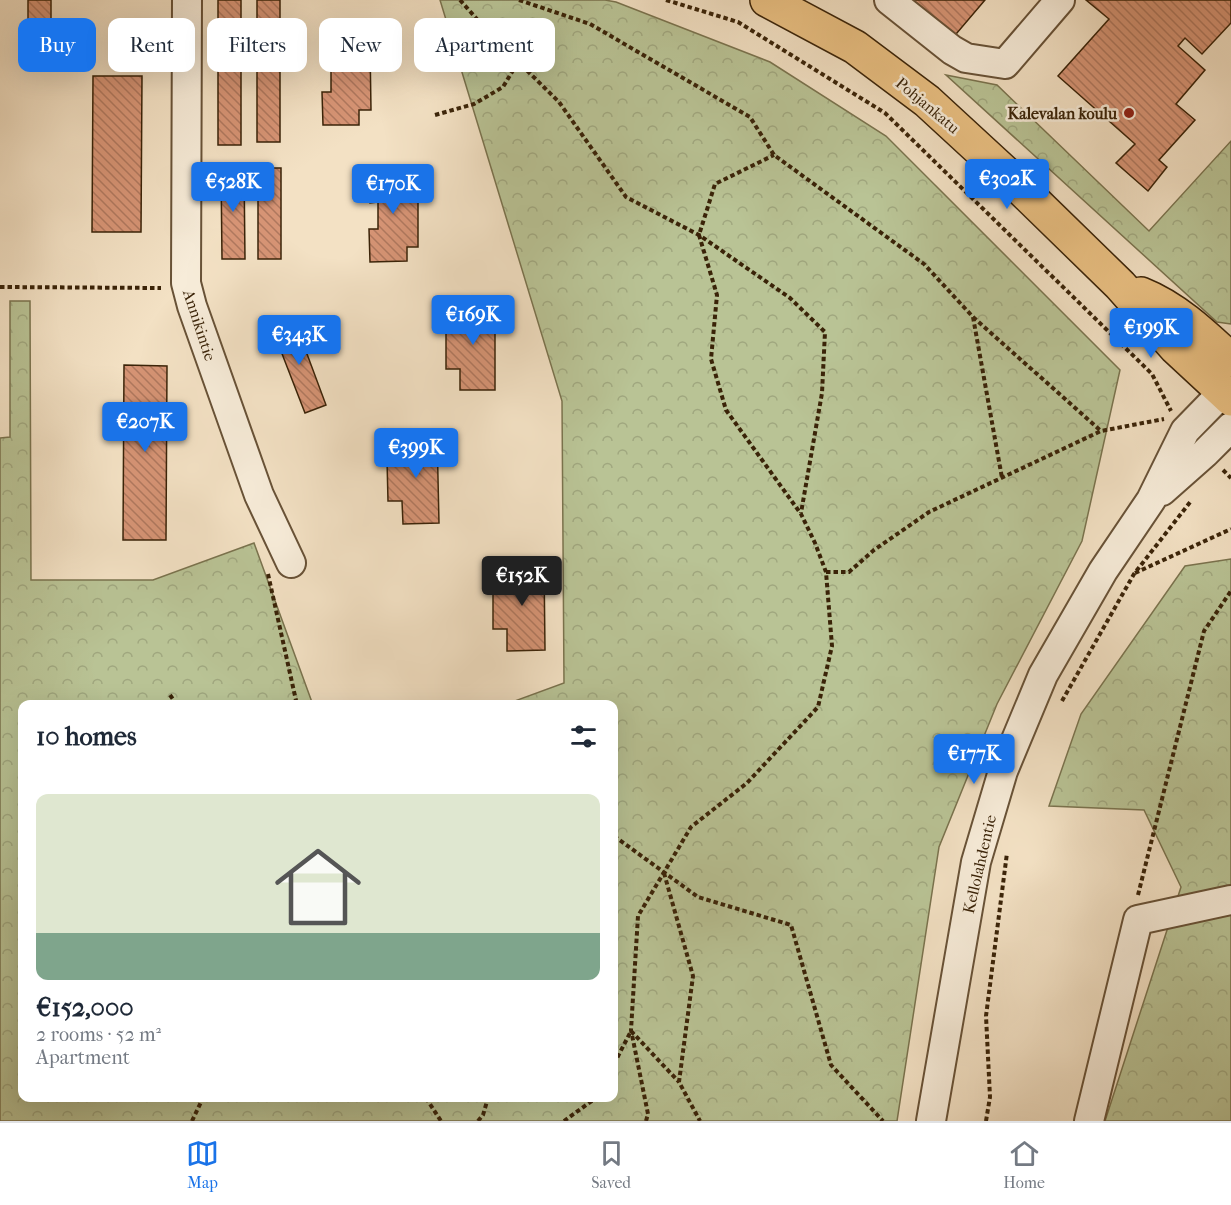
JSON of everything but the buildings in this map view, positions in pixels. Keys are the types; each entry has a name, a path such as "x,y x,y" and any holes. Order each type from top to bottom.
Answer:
{"main road":[{"name":"Pohjankatu","path":"767,0 855,47 927,100 1120,285 1176,348 1228,392"},
{"name":"Pohjankatu","path":"1120,285 1151,298 1198,329 1231,360"},
{"path":"1198,329 1231,334"}],"street":[{"name":"Annikintie","path":"187,0 186,284 259,495 280,564"},
{"path":"889,0 952,50 966,57 1005,64 1060,0"},
{"name":"Kellolahdentie","path":"932,1121 976,862 1003,771 1043,675 1103,571 1151,500 1185,431 1228,392"},
{"name":"Kellolahdentie","path":"1151,500 1231,427"},
{"path":"1089,1121 1138,920 1231,900"}],"path":[{"path":"460,0 477,18"},
{"path":"519,0 590,24 750,117 774,155 924,264 973,317 1101,431"},
{"path":"666,0 738,22 885,113 1152,374 1173,417 1101,431 929,512 874,550 849,572 826,572"},
{"path":"435,115 474,104 503,87 512,72"},
{"path":"528,72 559,102 626,197 699,235 790,298 825,332 822,393 801,514"},
{"path":"646,1121 648,1114 631,1030 638,916 691,827 747,783 818,707 832,646 826,572 815,543 801,514 726,410 711,360 717,295 699,235 715,184 774,155"},
{"path":"0,287 163,288"},
{"path":"973,317 1002,478"},
{"path":"1205,453 1231,478"},
{"path":"1060,703 1134,574 1198,493"},
{"path":"1134,574 1231,529"},
{"path":"280,564 267,574 296,700"},
{"path":"1138,920 1138,892 1204,631 1231,591"},
{"path":"170,695 174,700"},
{"path":"618,839 698,897 791,925 831,1065 883,1121"},
{"path":"986,1121 990,1097 986,1016 1008,846"},
{"path":"664,872 693,976 679,1082"},
{"path":"618,1056 631,1030"},
{"path":"631,1030 679,1082 700,1121"},
{"path":"192,1121 201,1102"},
{"path":"429,1102 441,1121"},
{"path":"478,1121 483,1115 487,1102"},
{"path":"564,1121 590,1102"}],"green space":[{"path":"440,0 605,0 616,2 770,62 886,136 1120,370 1082,541 997,704 939,847 897,1121 0,1121 0,438 10,437 10,301 30,301 31,580 153,580 254,543 311,700 18,700 18,1102 618,1102 618,700 518,700 564,683 562,401 462,72 555,72 555,18 445,18"},
{"path":"946,75 997,85 1149,231 1231,141 1231,324 1217,322"},
{"path":"1231,559 1231,1121 1105,1121 1181,887 1144,810 1049,806 1081,714 1185,566"}],"place":[{"name":"Kalevalan koulu","path":"1129,113"}]}
